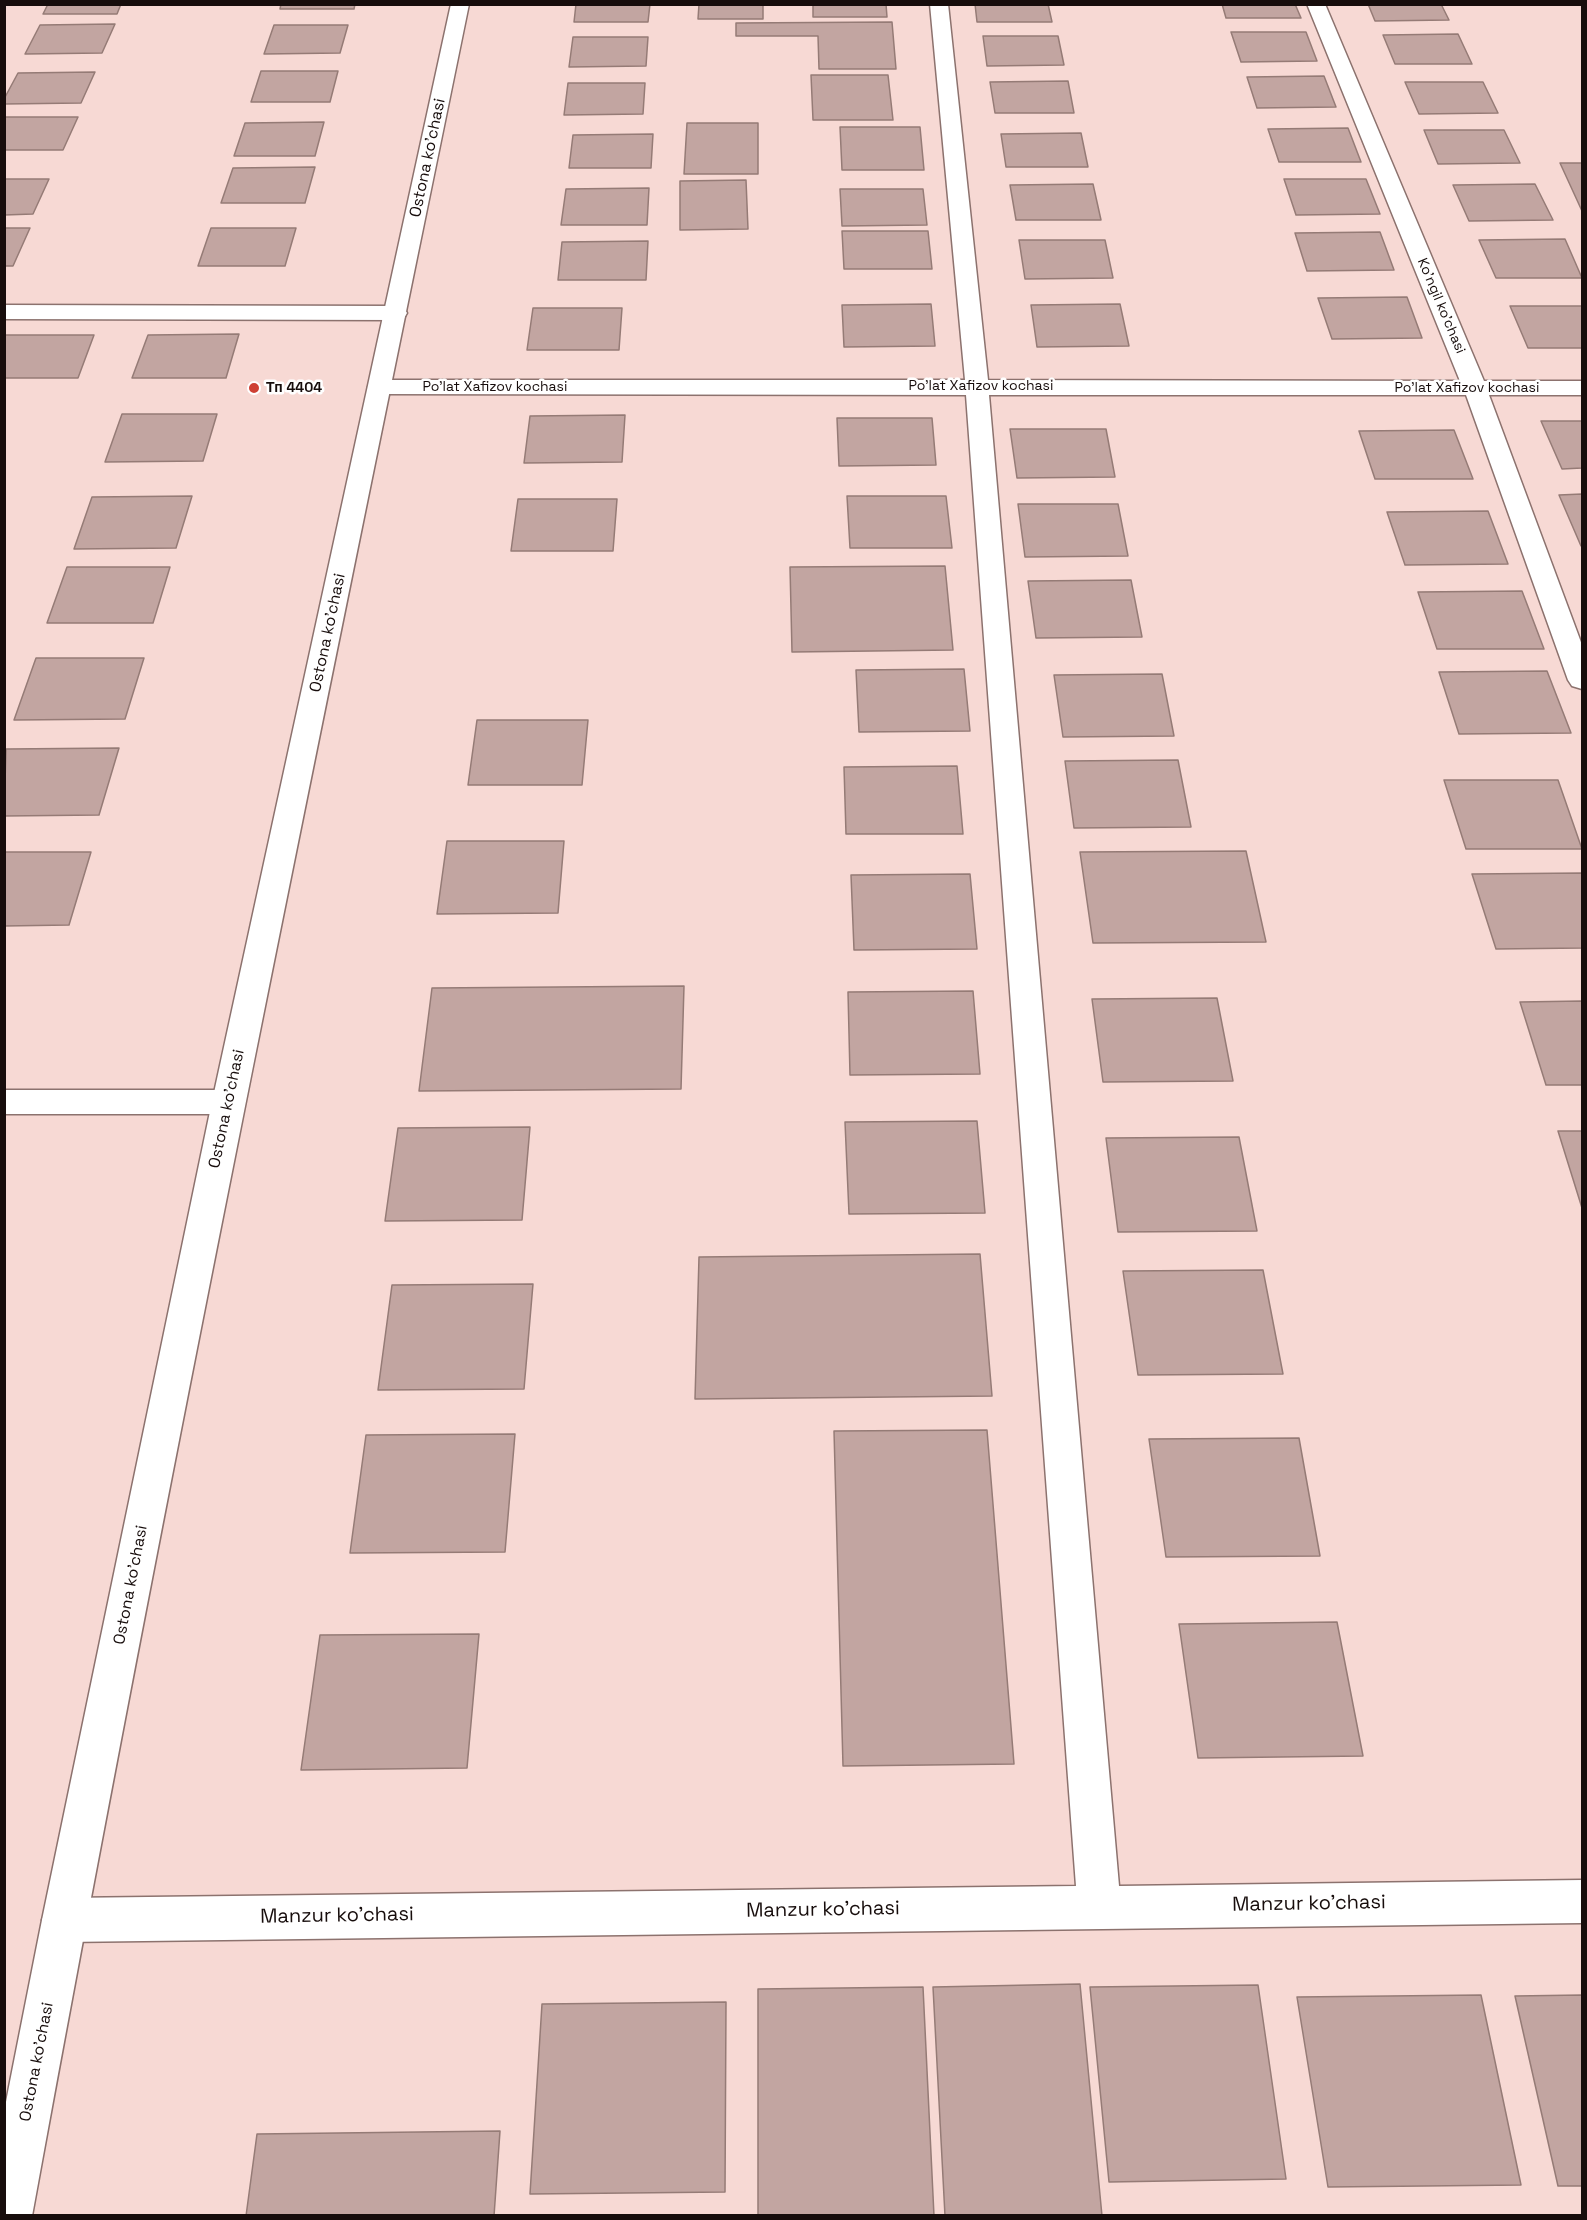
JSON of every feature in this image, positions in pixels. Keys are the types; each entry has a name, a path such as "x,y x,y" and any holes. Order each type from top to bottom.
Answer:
{"street":[{"name":"Ostona ko'chasi","path":"8,2216 64,1920 228,1102 460,4"},
{"path":"939,4 977,386 1099,1906"},
{"name":"Ko'ngil ko'chasi","path":"1316,4 1475,388 1582,680"},
{"path":"4,312 396,313"},
{"name":"Po'lat Xafizov kochasi","path":"380,387 1582,388"},
{"path":"4,1102 228,1102"},
{"name":"Manzur ko'chasi","path":"64,1920 1582,1902"}],"building":[{"path":"48,4 121,4 117,14 43,14"},
{"path":"281,4 355,4 354,9 280,9"},
{"path":"576,4 650,4 648,22 574,22"},
{"path":"699,4 763,4 763,19 698,19"},
{"path":"813,4 886,4 887,17 813,17"},
{"path":"975,4 1048,4 1052,22 977,22"},
{"path":"1222,4 1295,4 1301,18 1226,18"},
{"path":"1368,4 1441,4 1449,20 1375,21"},
{"path":"892,22 896,69 819,69 818,36 736,36 736,23"},
{"path":"115,24 102,53 25,54 40,25"},
{"path":"274,25 348,25 340,53 264,54"},
{"path":"1231,32 1306,32 1317,61 1241,62"},
{"path":"1458,34 1472,64 1395,64 1383,35"},
{"path":"983,36 1058,36 1064,65 987,66"},
{"path":"573,37 648,37 646,66 569,67"},
{"path":"261,71 338,71 330,102 251,102"},
{"path":"95,72 81,103 4,104 4,99 18,73"},
{"path":"811,75 888,75 893,120 813,120"},
{"path":"1324,76 1336,107 1257,108 1247,77"},
{"path":"1068,81 1074,113 995,113 990,82"},
{"path":"1405,82 1483,82 1498,113 1419,114"},
{"path":"568,83 645,83 643,114 564,115"},
{"path":"4,117 78,117 63,150 4,150"},
{"path":"324,122 315,156 234,156 245,123"},
{"path":"687,123 758,123 758,174 684,174"},
{"path":"840,127 920,127 924,170 842,170"},
{"path":"1348,128 1361,162 1279,162 1268,129"},
{"path":"1424,130 1504,130 1520,163 1438,164"},
{"path":"1081,133 1088,167 1006,167 1001,134"},
{"path":"653,134 651,168 569,168 573,135"},
{"path":"1560,163 1582,163 1582,211"},
{"path":"315,167 305,203 221,203 233,168"},
{"path":"4,179 49,179 33,214 4,215"},
{"path":"1284,179 1366,179 1380,214 1296,215"},
{"path":"746,180 748,229 680,230 680,181"},
{"path":"1093,184 1101,220 1016,220 1010,185"},
{"path":"1535,184 1553,220 1469,221 1453,185"},
{"path":"649,188 647,225 561,225 566,189"},
{"path":"840,189 923,189 927,225 842,226"},
{"path":"4,228 30,228 13,266 4,266"},
{"path":"211,228 296,228 285,266 198,266"},
{"path":"842,231 928,231 932,269 844,269"},
{"path":"1380,232 1394,270 1307,271 1295,233"},
{"path":"1565,239 1582,278 1496,278 1479,240"},
{"path":"1019,240 1105,240 1113,278 1025,279"},
{"path":"648,241 646,280 558,280 562,242"},
{"path":"1407,297 1422,338 1332,339 1318,298"},
{"path":"931,304 935,346 844,347 842,305"},
{"path":"1120,304 1129,346 1037,347 1031,305"},
{"path":"1510,306 1582,306 1582,348 1528,348"},
{"path":"533,308 622,308 619,350 527,350"},
{"path":"239,334 226,378 132,378 148,335"},
{"path":"4,335 94,335 78,378 4,378"},
{"path":"122,414 217,414 203,461 105,462"},
{"path":"625,415 622,462 524,463 530,416"},
{"path":"837,418 932,418 936,465 839,466"},
{"path":"1541,421 1582,421 1582,468 1562,469"},
{"path":"1010,429 1106,429 1115,477 1017,478"},
{"path":"1454,430 1473,479 1375,479 1359,431"},
{"path":"1582,494 1582,546 1581,546 1559,495"},
{"path":"192,496 176,548 74,549 92,497"},
{"path":"847,496 946,496 952,548 850,548"},
{"path":"518,499 617,499 613,551 511,551"},
{"path":"1018,504 1118,504 1128,556 1025,557"},
{"path":"1488,511 1508,564 1405,565 1387,512"},
{"path":"945,566 953,650 792,652 790,567"},
{"path":"67,567 170,567 153,623 47,623"},
{"path":"1131,580 1142,637 1036,638 1028,581"},
{"path":"1522,591 1544,649 1437,649 1418,592"},
{"path":"36,658 144,658 125,719 14,720"},
{"path":"964,669 970,731 859,732 856,670"},
{"path":"1547,671 1571,733 1459,734 1439,672"},
{"path":"1162,674 1174,736 1063,737 1054,675"},
{"path":"477,720 588,720 582,785 468,785"},
{"path":"119,748 99,815 4,816 6,749"},
{"path":"1178,760 1191,827 1074,828 1065,761"},
{"path":"957,766 963,834 846,834 844,767"},
{"path":"1444,780 1558,780 1582,849 1466,849"},
{"path":"447,841 564,841 558,913 437,914"},
{"path":"1246,851 1266,942 1093,943 1080,852"},
{"path":"4,852 91,852 69,925 4,926"},
{"path":"1582,873 1582,948 1496,949 1472,874"},
{"path":"970,874 977,949 854,950 851,875"},
{"path":"684,986 681,1089 419,1091 432,988"},
{"path":"973,991 980,1074 850,1075 848,992"},
{"path":"1217,998 1233,1081 1103,1082 1092,999"},
{"path":"1582,1001 1582,1085 1546,1085 1520,1002"},
{"path":"977,1121 985,1213 849,1214 845,1122"},
{"path":"530,1127 522,1220 385,1221 398,1128"},
{"path":"1558,1131 1582,1131 1582,1208"},
{"path":"1239,1137 1257,1231 1118,1232 1106,1138"},
{"path":"980,1254 992,1396 695,1399 699,1257"},
{"path":"1263,1270 1283,1374 1138,1375 1123,1271"},
{"path":"533,1284 524,1389 378,1390 392,1285"},
{"path":"987,1430 1014,1764 843,1766 834,1431"},
{"path":"515,1434 505,1552 350,1553 366,1435"},
{"path":"1299,1438 1320,1556 1166,1557 1149,1439"},
{"path":"1337,1622 1363,1756 1198,1758 1179,1624"},
{"path":"479,1634 467,1768 301,1770 320,1635"},
{"path":"1080,1984 1102,2216 945,2216 933,1987"},
{"path":"1258,1985 1286,2179 1109,2182 1090,1987"},
{"path":"923,1987 934,2216 758,2216 758,1989"},
{"path":"1481,1995 1521,2185 1328,2187 1297,1997"},
{"path":"1582,1995 1582,2186 1558,2186 1515,1996"},
{"path":"726,2002 725,2192 530,2194 542,2004"},
{"path":"500,2131 494,2216 246,2216 257,2134"}],"place":[{"name":"Тп 4404","path":"254,388"}]}
